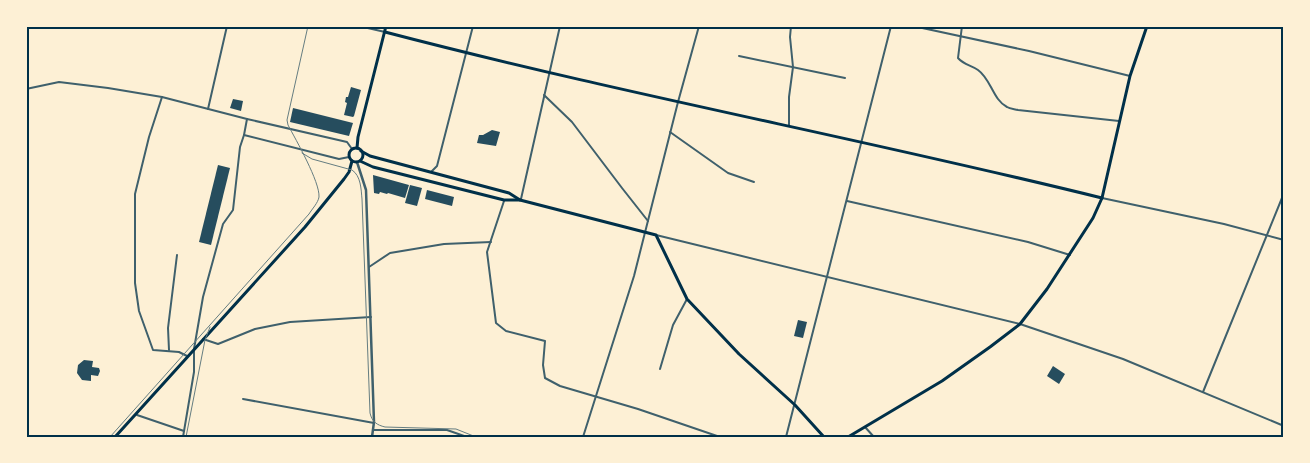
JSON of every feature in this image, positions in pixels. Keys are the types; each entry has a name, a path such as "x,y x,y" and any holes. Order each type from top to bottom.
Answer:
{"main road":[{"path":"357,148 358,136 386,26"},
{"path":"848,437 942,382 1020,324 1047,289 1093,218 1102,198 1130,76 1146,26"},
{"path":"385,32 678,102 984,169 1102,198"},
{"path":"352,161 349,157 352,149 357,148 370,156 509,193 520,200"},
{"path":"358,161 362,156 361,151"},
{"path":"352,161 504,200 520,200 656,235 687,299 739,354 795,405 824,437"},
{"path":"115,437 330,197 349,172 352,161"}],"street":[{"path":"208,110 227,26"},
{"path":"359,26 385,32"},
{"path":"431,172 437,166 473,26"},
{"path":"520,200 560,26"},
{"path":"583,437 634,276 699,26"},
{"path":"789,126 789,97 793,67 790,37 791,26"},
{"path":"786,437 892,26"},
{"path":"913,26 1029,50 1130,76"},
{"path":"962,26 958,58 963,63 979,70 987,79 999,100 1006,107 1018,110 1120,121"},
{"path":"739,56 845,78"},
{"path":"26,89 59,82 162,97 208,110 347,142 352,149"},
{"path":"544,94 572,122 648,221"},
{"path":"162,97 149,137 135,194 135,283 139,311 153,350 169,350 188,356"},
{"path":"183,437 194,372 194,349 203,297 223,224 233,210 240,147 247,119"},
{"path":"670,132 728,173 754,182"},
{"path":"244,135 339,159 349,157"},
{"path":"358,161 366,190 374,423 372,437"},
{"path":"1203,393 1284,193"},
{"path":"1102,198 1224,224 1284,240"},
{"path":"504,200 487,252 496,323 506,332 545,341 543,365 545,378 560,386 720,437"},
{"path":"847,201 1028,242 1070,255"},
{"path":"656,235 1020,324 1123,359 1284,426"},
{"path":"369,267 390,253 444,244 490,242"},
{"path":"169,350 168,328 177,255"},
{"path":"660,369 673,325 687,299"},
{"path":"202,339 218,344 255,329 290,322 371,317"},
{"path":"243,399 374,423"},
{"path":"136,414 184,431"},
{"path":"865,427 874,437"},
{"path":"374,430 447,430 467,437"}],"building":[{"path":"351,87 361,90 353,117 344,115 347,103 345,102 346,97 348,97"},
{"path":"233,99 243,101 241,111 230,108"},
{"path":"293,108 353,123 349,136 290,122"},
{"path":"492,130 500,132 496,146 477,143 479,135"},
{"path":"218,165 230,168 211,245 199,242"},
{"path":"373,175 409,185 405,198 388,193 374,193"},
{"path":"410,185 422,188 417,206 405,203"},
{"path":"427,190 454,197 452,206 425,199"},
{"path":"798,320 807,322 803,338 794,336"},
{"path":"84,360 93,361 92,367 99,368 100,371 98,376 91,375 91,381 82,380 77,373 78,365"},
{"path":"1053,366 1065,374 1059,384 1047,376"}],"tram line":[{"path":"110,437 309,214 319,197 316,182 287,120 308,26"},
{"path":"302,153 312,159 352,170 360,183 370,413 372,419 377,424 385,427 456,429 476,437"},
{"path":"186,437 205,340 210,327"}]}
